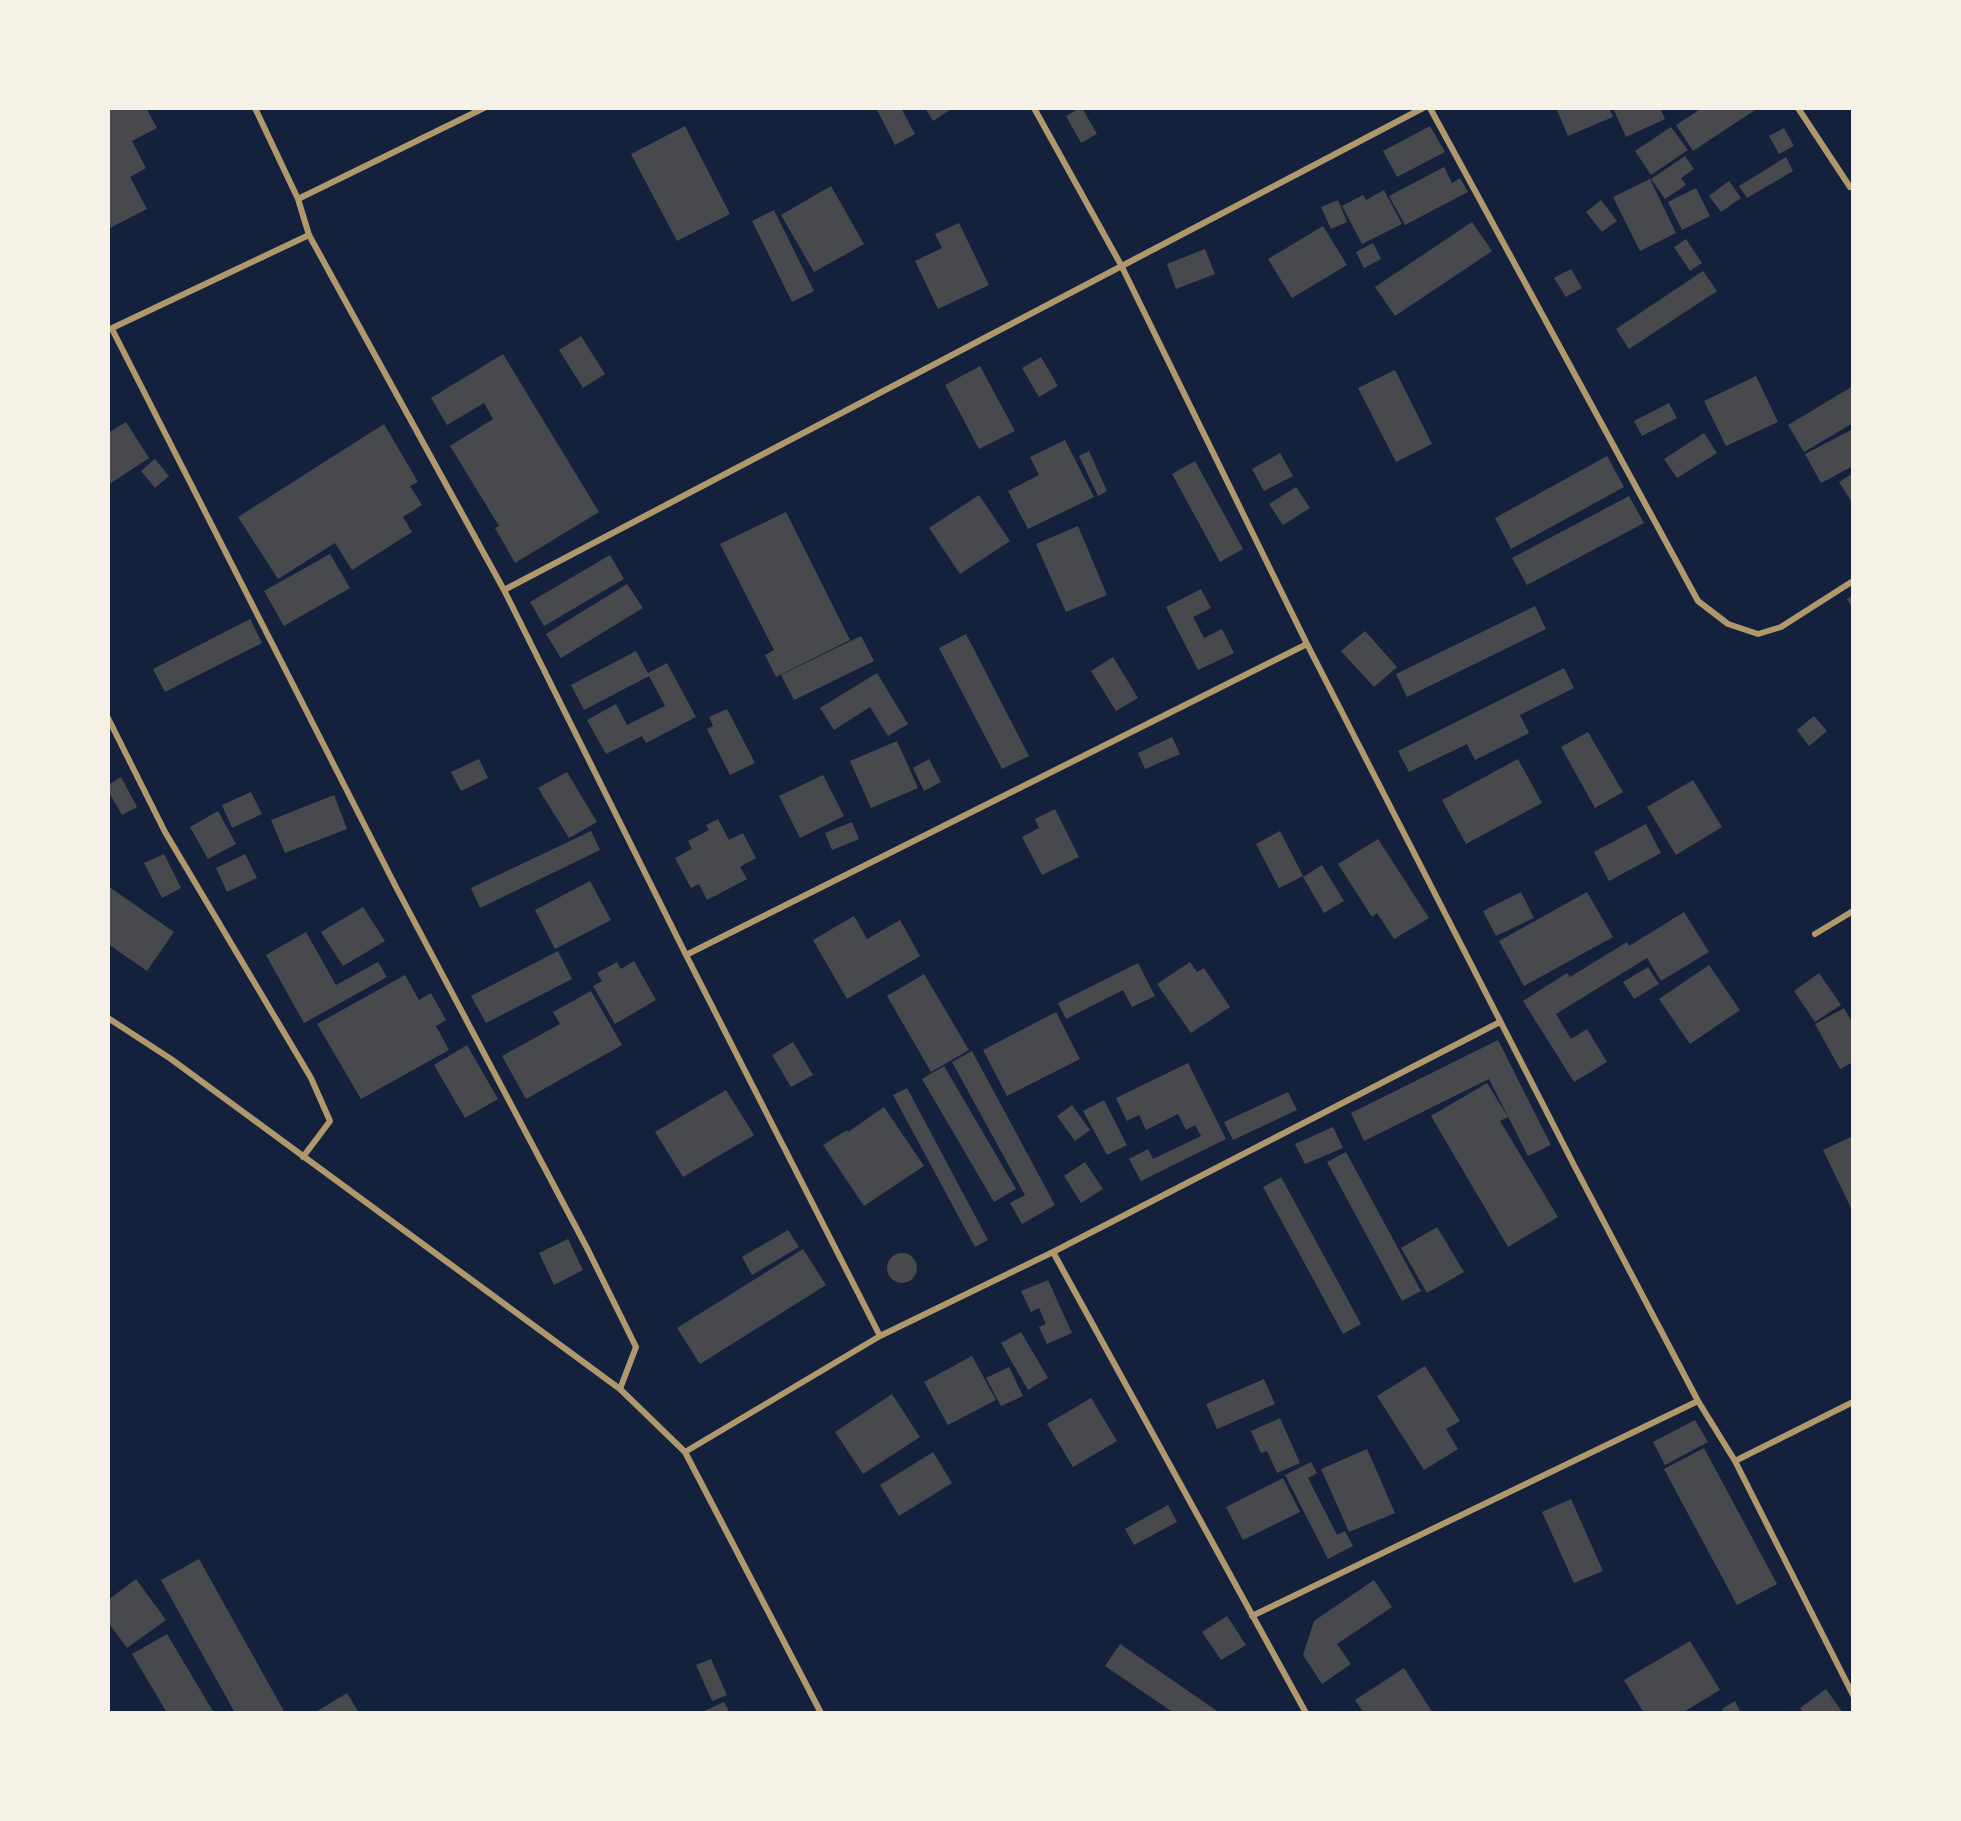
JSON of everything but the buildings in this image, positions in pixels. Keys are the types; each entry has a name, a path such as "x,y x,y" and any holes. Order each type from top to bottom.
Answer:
{"street":[{"path":"255,108 298,199 309,235 504,590 880,1336"},
{"path":"298,199 484,108"},
{"path":"1034,108 1121,266 1307,644 1500,1022 1698,1401 1735,1461 1853,1695"},
{"path":"504,590 1423,108"},
{"path":"1430,108 1698,601 1728,624 1758,634 1781,627 1853,581"},
{"path":"1798,108 1850,187"},
{"path":"309,235 110,330 396,887 588,1250 636,1347 620,1389"},
{"path":"686,955 1307,644"},
{"path":"108,718 165,832 311,1078 330,1121 303,1157"},
{"path":"1815,934 1853,911"},
{"path":"108,1018 171,1059 620,1389 685,1452 821,1713"},
{"path":"685,1452 880,1336 1053,1252 1500,1022"},
{"path":"1053,1252 1306,1713"},
{"path":"1252,1616 1698,1401"},
{"path":"1735,1461 1853,1402"}]}
